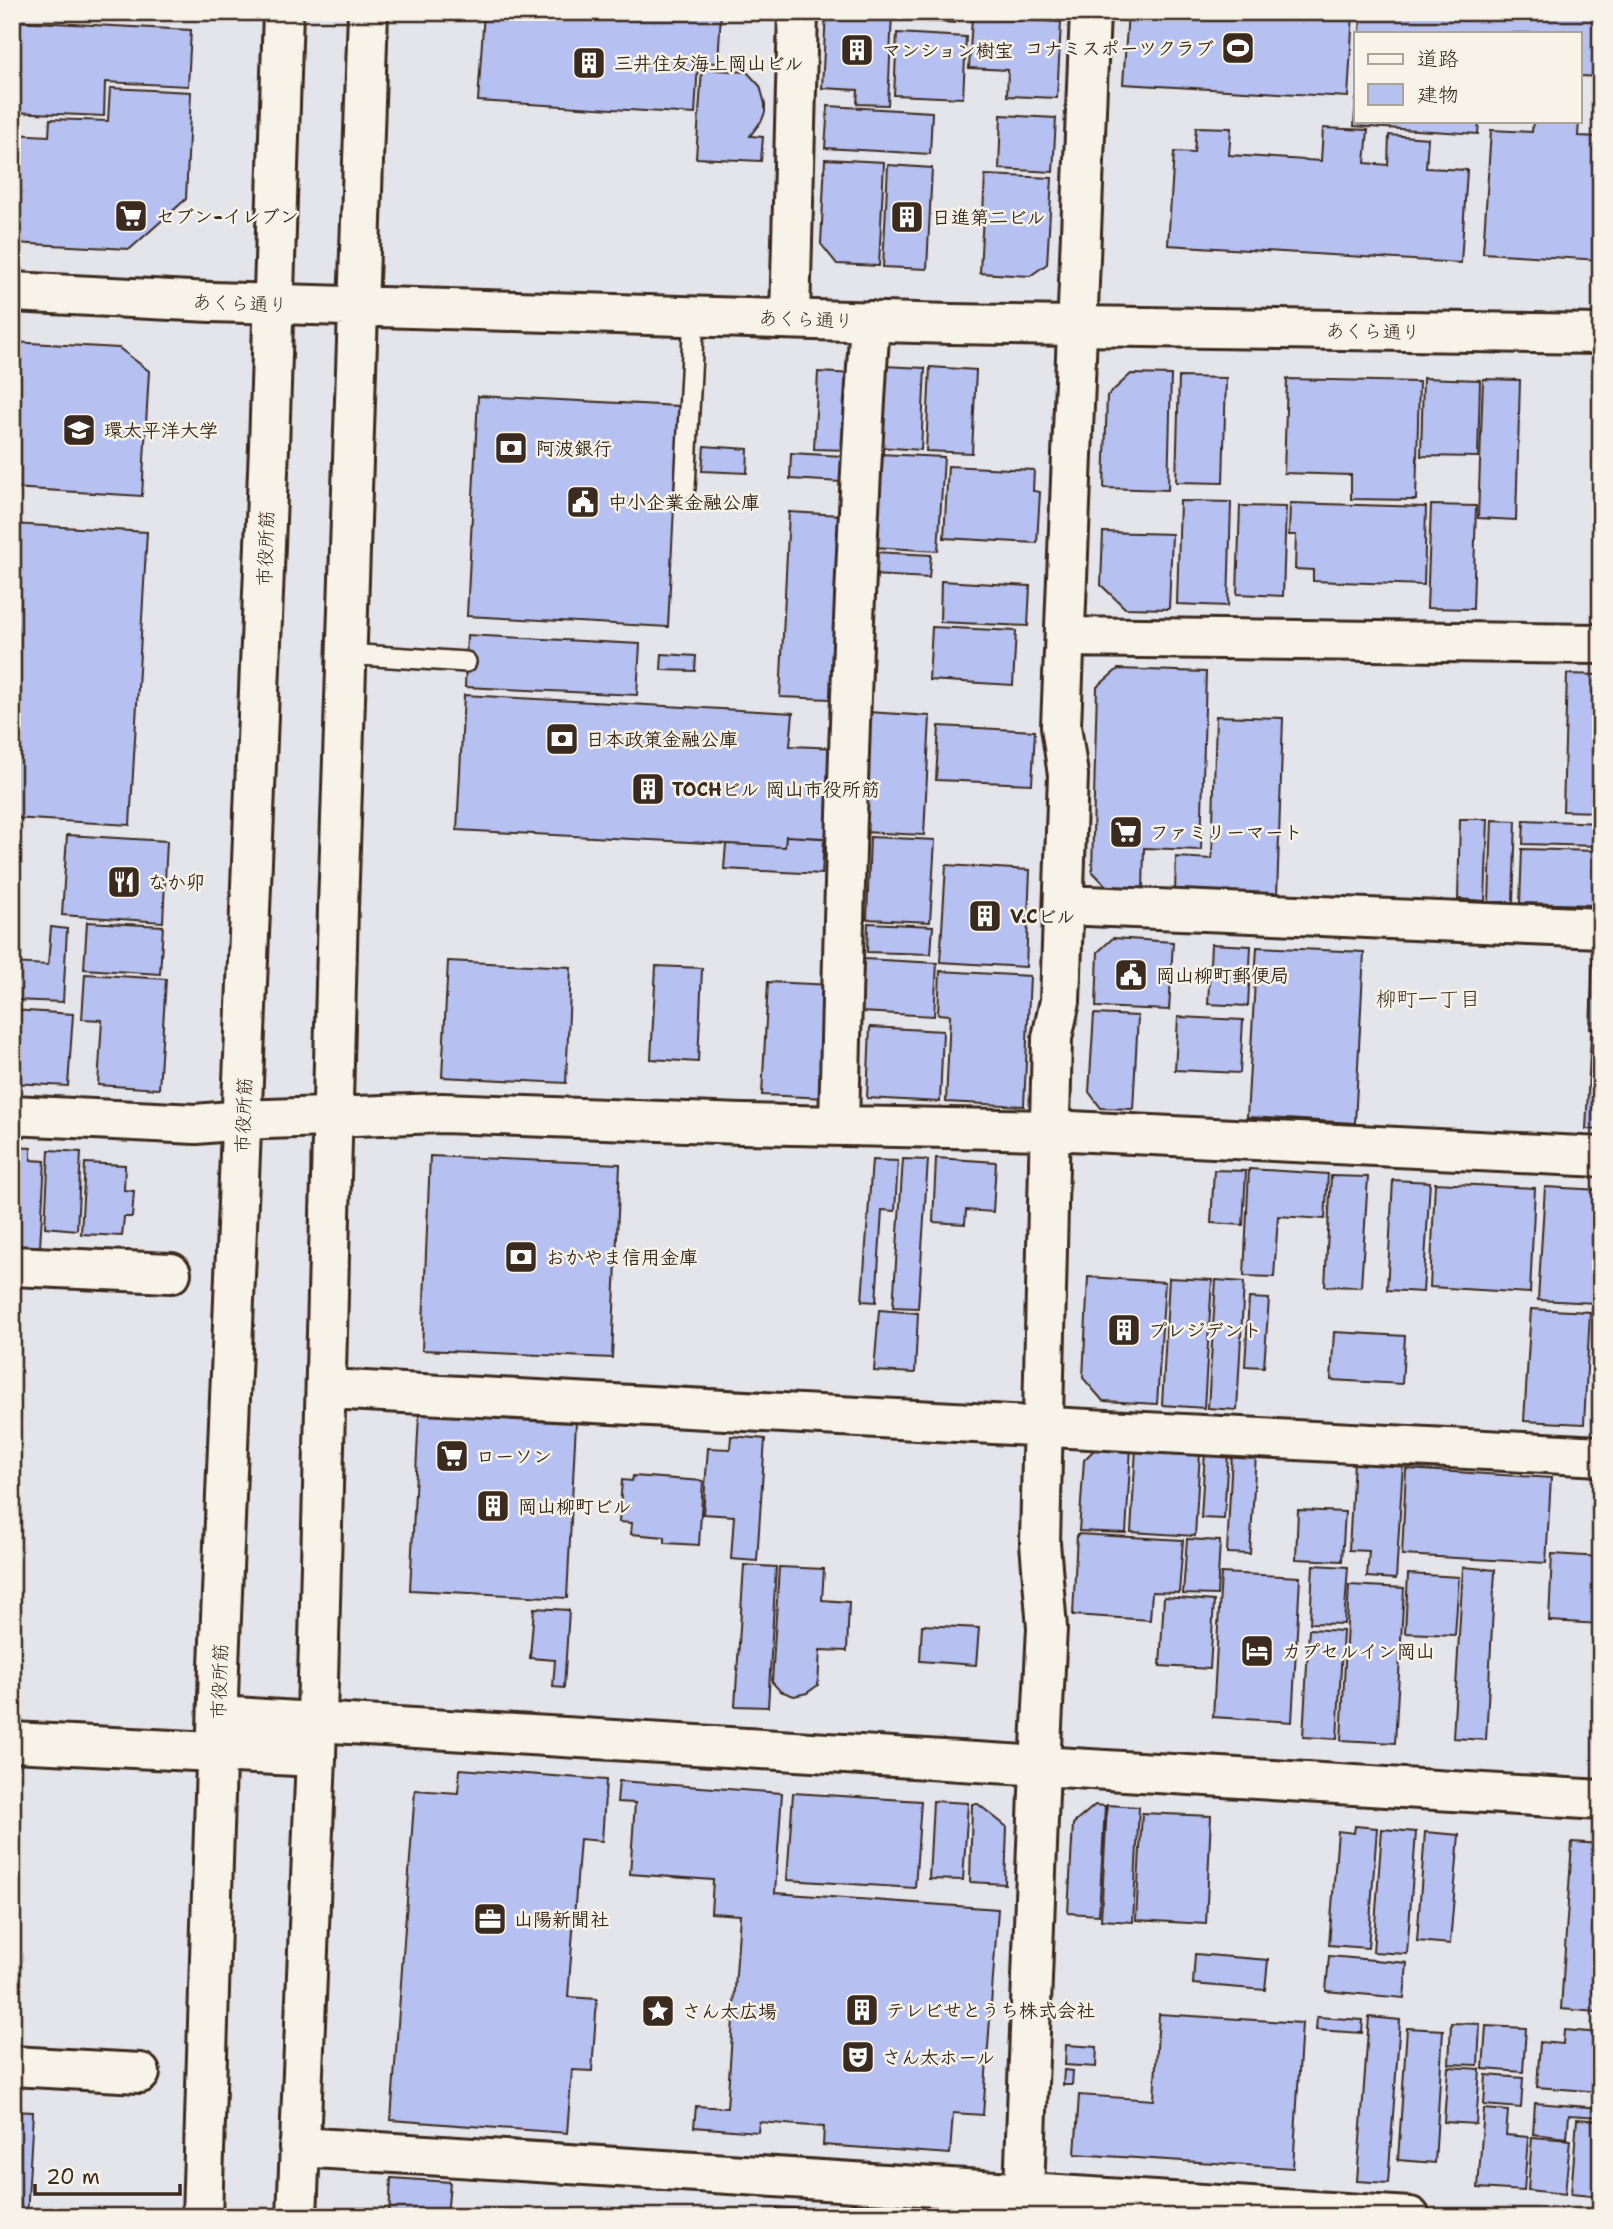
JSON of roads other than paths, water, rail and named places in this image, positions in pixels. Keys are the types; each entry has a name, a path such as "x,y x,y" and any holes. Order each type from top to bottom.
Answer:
{"street":[{"name":"市役所筋","path":"202,2217 217,1734 274,304 283,12"},
{"path":"297,2217 316,1740 346,654 368,12"},
{"path":"790,318 798,12"},
{"path":"1023,2205 1047,1628 1040,1543 1052,1038 1060,1001 1068,775 1061,726 1090,12"},
{"name":"あくら通り","path":"12,292 358,307 1078,327 1601,334"},
{"path":"839,1126 845,892 870,321"},
{"path":"1065,637 1601,644"},
{"path":"1064,905 1601,928"},
{"path":"12,1115 195,1124 442,1113 1050,1130 1601,1157"},
{"path":"12,1266 171,1273"},
{"path":"327,1389 1601,1456"},
{"path":"12,1742 217,1734 316,1740 1040,1766 1601,1800"},
{"path":"12,2066 140,2073"},
{"path":"299,2147 1023,2205 1410,2217"}],"lane":[{"path":"685,488 694,315"},
{"path":"346,654 466,662"}],"place":[{"name":"コナミスポーツクラブ","path":"1238,48"},
{"name":"マンション樹宝","path":"857,50"},
{"name":"三井住友海上岡山ビル","path":"589,63"},
{"name":"セブン-イレブン","path":"131,216"},
{"name":"日進第二ビル","path":"907,217"},
{"name":"環太平洋大学","path":"79,430"},
{"name":"阿波銀行","path":"511,448"},
{"name":"中小企業金融公庫","path":"583,502"},
{"name":"日本政策金融公庫","path":"562,739"},
{"name":"TOCHビル 岡山市役所筋","path":"648,789"},
{"name":"ファミリーマート","path":"1126,832"},
{"name":"なか卯","path":"124,882"},
{"name":"V.Cビル","path":"985,916"},
{"name":"岡山柳町郵便局","path":"1131,975"},
{"name":"おかやま信用金庫","path":"521,1257"},
{"name":"プレジデント","path":"1124,1330"},
{"name":"ローソン","path":"452,1456"},
{"name":"岡山柳町ビル","path":"493,1506"},
{"name":"カプセルイン岡山","path":"1257,1651"},
{"name":"山陽新聞社","path":"490,1919"},
{"name":"テレビせとうち株式会社","path":"862,2010"},
{"name":"さん太広場","path":"658,2011"},
{"name":"さん太ホール","path":"858,2057"}],"district":[{"name":"柳町一丁目","path":"1428,999"}]}
